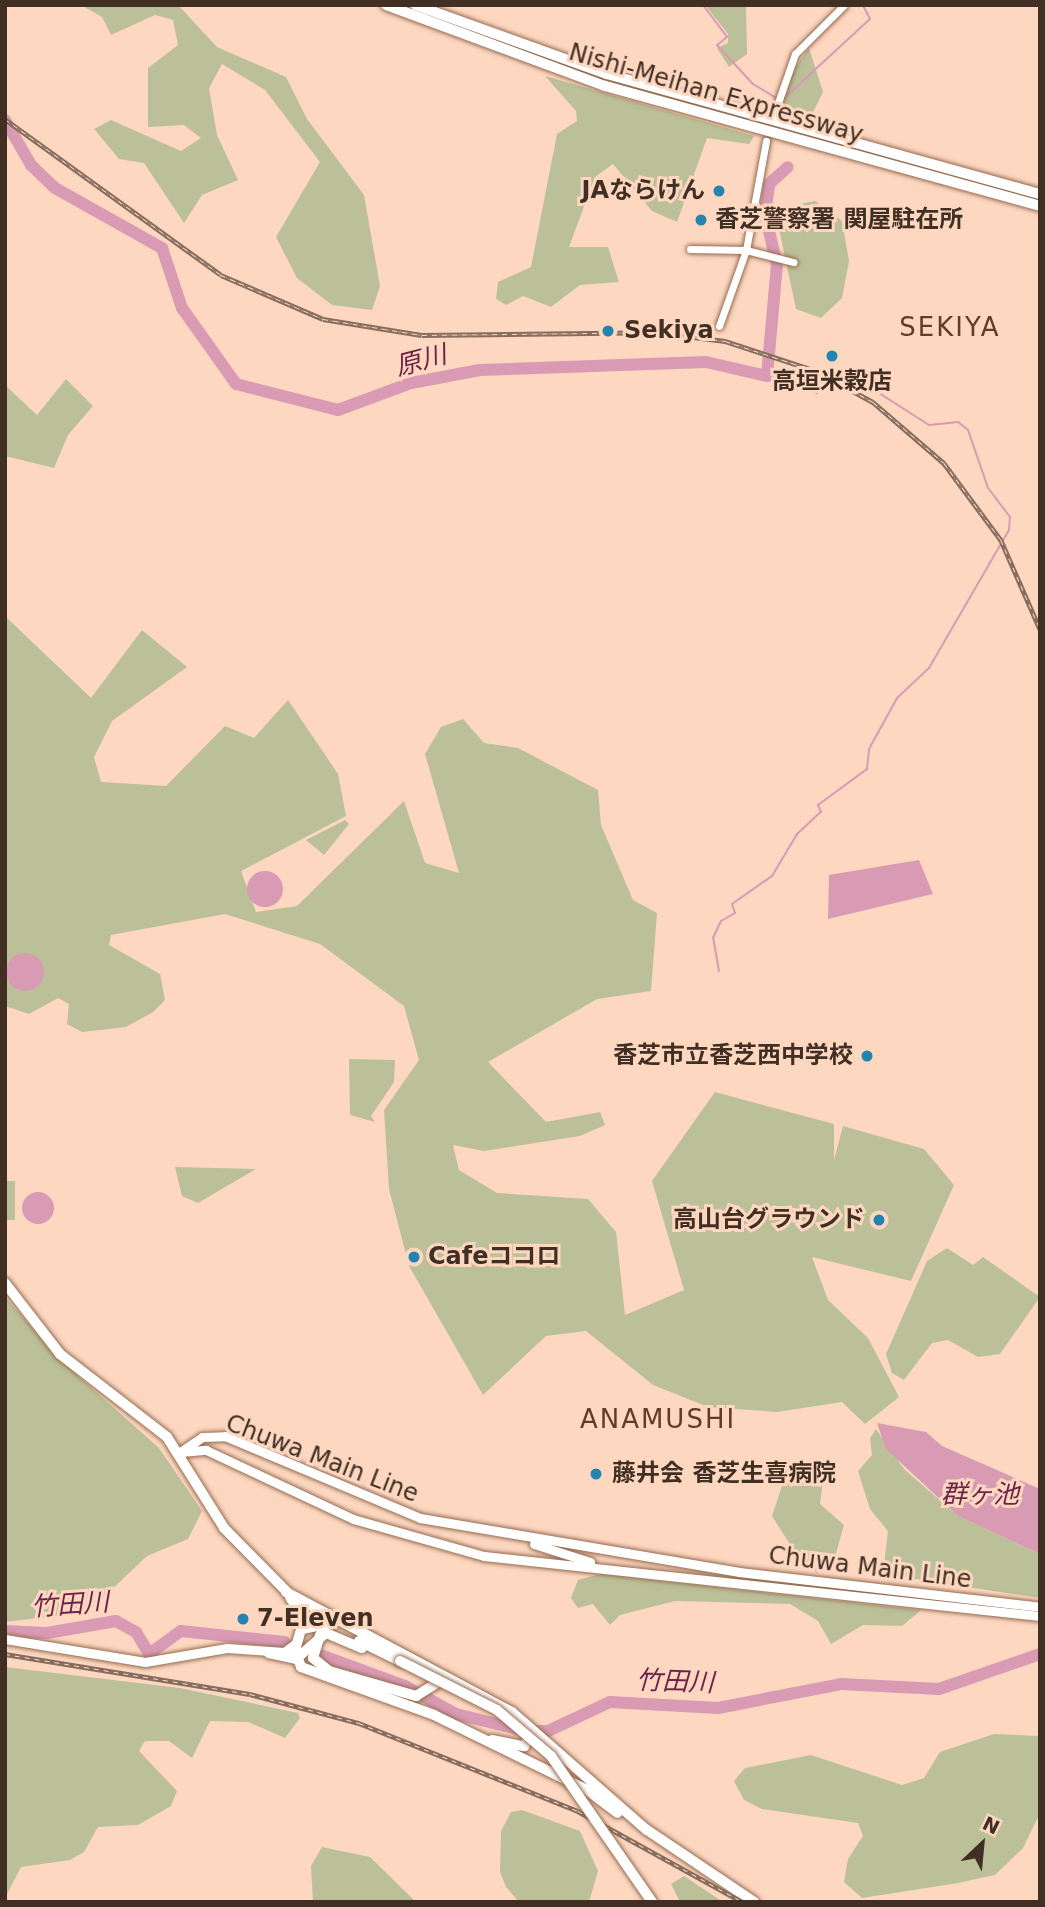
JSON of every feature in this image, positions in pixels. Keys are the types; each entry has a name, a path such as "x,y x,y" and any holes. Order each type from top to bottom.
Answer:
{"highway":[{"name":"Nishi-Meihan Expressway","path":"386,5 605,86 1040,206"},
{"name":"Nishi-Meihan Expressway","path":"415,5 607,74 1040,194"},
{"path":"5,1283 60,1354 180,1452 224,1528 286,1592 322,1620 379,1652 497,1710 551,1756 652,1902"},
{"path":"286,1592 346,1628 449,1676 527,1724 637,1821 704,1869"},
{"path":"286,1592 304,1629"},
{"path":"296,1659 296,1643 304,1629 322,1620 346,1628"},
{"path":"320,1635 379,1652"},
{"path":"320,1635 313,1651 316,1666 421,1695 449,1676"},
{"path":"296,1659 320,1635"},
{"path":"296,1659 330,1680 434,1714 517,1746 532,1739 527,1724"},
{"path":"434,1714 587,1790 754,1902"}],"main road":[{"name":"Chuwa Main Line","path":"180,1452 202,1437 225,1436 420,1518 520,1537 739,1572 1040,1606"},
{"name":"Chuwa Main Line","path":"180,1452 206,1450 311,1503 441,1546 608,1568 1040,1616"},
{"path":"520,1537 608,1568"},
{"path":"5,1639 145,1662 227,1648 266,1652 296,1659"},
{"path":"266,1652 296,1643"}],"street":[{"path":"773,117 795,54 844,5"},
{"path":"719,326 746,250 766,141"},
{"path":"691,249 746,250 793,262"}],"green space":[{"path":"81,5 178,5 217,47 286,77 307,119 364,195 380,286 372,310 332,305 297,278 276,237 320,162 265,90 222,64 209,88 217,135 238,180 202,195 184,223 144,163 119,159 94,129 111,120 181,151 201,138 184,125 148,127 148,68 178,45 173,20 155,15 111,35 102,17"},
{"path":"705,5 746,5 747,54 729,67 717,48 728,43 728,34"},
{"path":"809,48 823,92 810,118 782,108 792,72"},
{"path":"545,76 754,136 749,144 707,138 677,222 652,211 613,164 595,177 569,247 608,247 619,282 580,285 551,307 523,296 506,305 496,299 498,282 531,267 557,134 577,121 576,111"},
{"path":"815,201 842,221 849,261 842,298 821,318 796,309 777,219 783,207"},
{"path":"66,379 93,406 68,435 54,468 5,456 5,385 37,415"},
{"path":"5,616 91,698 142,630 187,667 112,721 94,757 101,782 166,786 225,726 254,738 288,700 338,774 346,816 241,871 256,912 297,906 404,801 425,863 459,873 425,754 441,727 463,719 484,743 518,748 598,790 601,825 633,900 657,913 651,991 597,999 488,1062 546,1122 600,1112 605,1125 580,1136 484,1151 453,1145 459,1170 497,1193 588,1199 616,1232 625,1315 684,1290 652,1181 715,1092 834,1124 834,1160 843,1126 924,1149 954,1185 911,1281 812,1257 828,1300 868,1338 899,1397 865,1424 842,1402 777,1412 708,1407 653,1385 586,1331 546,1336 483,1395 409,1266 389,1189 384,1110 419,1060 404,1006 320,944 225,914 111,935 109,945 160,974 165,1000 153,1012 126,1027 82,1032 67,1024 69,1004 58,998 29,1014 5,1006"},
{"path":"345,820 349,824 324,855 306,840"},
{"path":"349,1059 395,1060 394,1082 371,1116 375,1122 350,1115"},
{"path":"175,1167 256,1169 198,1203 182,1196"},
{"path":"5,1181 15,1181 15,1220 5,1220"},
{"path":"947,1248 973,1265 983,1257 1040,1297 1000,1354 978,1357 948,1340 932,1343 904,1380 892,1373 886,1354 927,1261"},
{"path":"5,1297 60,1360 159,1448 202,1511 188,1539 147,1556 88,1612 5,1622"},
{"path":"876,1429 904,1469 958,1516 1040,1554 1040,1598 883,1574 888,1531 870,1509 858,1471 872,1455 870,1438"},
{"path":"787,1471 823,1480 820,1504 844,1525 834,1560 817,1573 803,1565 772,1516"},
{"path":"600,1574 921,1610 902,1626 863,1625 831,1644 818,1621 790,1604 675,1601 620,1615 610,1625 593,1604 578,1608 571,1598 578,1580"},
{"path":"5,1667 180,1688 298,1713 300,1718 285,1738 248,1722 210,1721 192,1758 169,1741 145,1741 139,1751 177,1791 171,1806 138,1825 98,1827 84,1852 70,1860 21,1867 5,1898"},
{"path":"994,1734 1040,1736 1040,1813 1023,1848 995,1875 958,1883 862,1898 844,1882 848,1859 863,1836 858,1823 762,1809 744,1800 734,1781 745,1768 811,1755 902,1785 924,1778 940,1752"},
{"path":"522,1810 580,1831 598,1871 589,1902 519,1902 506,1887 500,1872 501,1831 511,1812"},
{"path":"322,1847 370,1857 416,1902 313,1902 311,1866"},
{"path":"684,1876 723,1902 680,1902 671,1884"}],"water":[{"path":"919,860 933,894 828,919 829,875"},
{"path":"265,871 278,876 283,889 278,902 265,907 252,902 247,889 252,876"},
{"path":"25,953 38,959 44,972 38,985 25,991 12,985 6,972 12,959"},
{"path":"38,1192 49,1197 54,1208 49,1219 38,1224 27,1219 22,1208 27,1197"},
{"name":"群ヶ池","path":"877,1423 926,1432 942,1446 1040,1489 1040,1554 958,1516 886,1449"}],"waterway":[{"path":"703,5 727,37 717,45 753,84 776,98"},
{"path":"781,101 870,19 863,5"},
{"name":"原川","path":"5,120 31,165 55,188 162,248 182,308 236,384 338,410 411,383 480,370 706,362 767,376 777,265 765,214 769,184 788,167"},
{"path":"719,971 713,938 721,921 735,913 732,904 772,876 797,834 821,812 818,805 867,769 869,749 897,698 929,668 1009,530 1010,517 988,488 968,430 958,422 929,425 846,372 817,393 767,376"},
{"name":"竹田川","path":"5,1631 47,1633 116,1621 136,1632 149,1654 181,1631 284,1642"},
{"name":"竹田川","path":"323,1656 405,1686 456,1714 526,1731 548,1731 610,1702 718,1708 841,1684 939,1689 1040,1654"}],"railway":[{"path":"5,119 221,275 323,319 422,335 653,332 725,341 816,371 873,402 944,463 1001,540 1040,629"},
{"path":"5,1654 250,1694 359,1723 578,1811 743,1902"}],"place":[{"name":"JAならけん","path":"719,191"},
{"name":"香芝警察署 関屋駐在所","path":"701,220"},
{"name":"Sekiya","path":"608,331"},
{"name":"高垣米穀店","path":"832,356"},
{"name":"香芝市立香芝西中学校","path":"867,1056"},
{"name":"高山台グラウンド","path":"879,1220"},
{"name":"Cafeココロ","path":"414,1257"},
{"name":"藤井会 香芝生喜病院","path":"596,1474"},
{"name":"7-Eleven","path":"243,1619"}],"district":[{"name":"SEKIYA","path":"950,328"},
{"name":"ANAMUSHI","path":"658,1420"}]}
